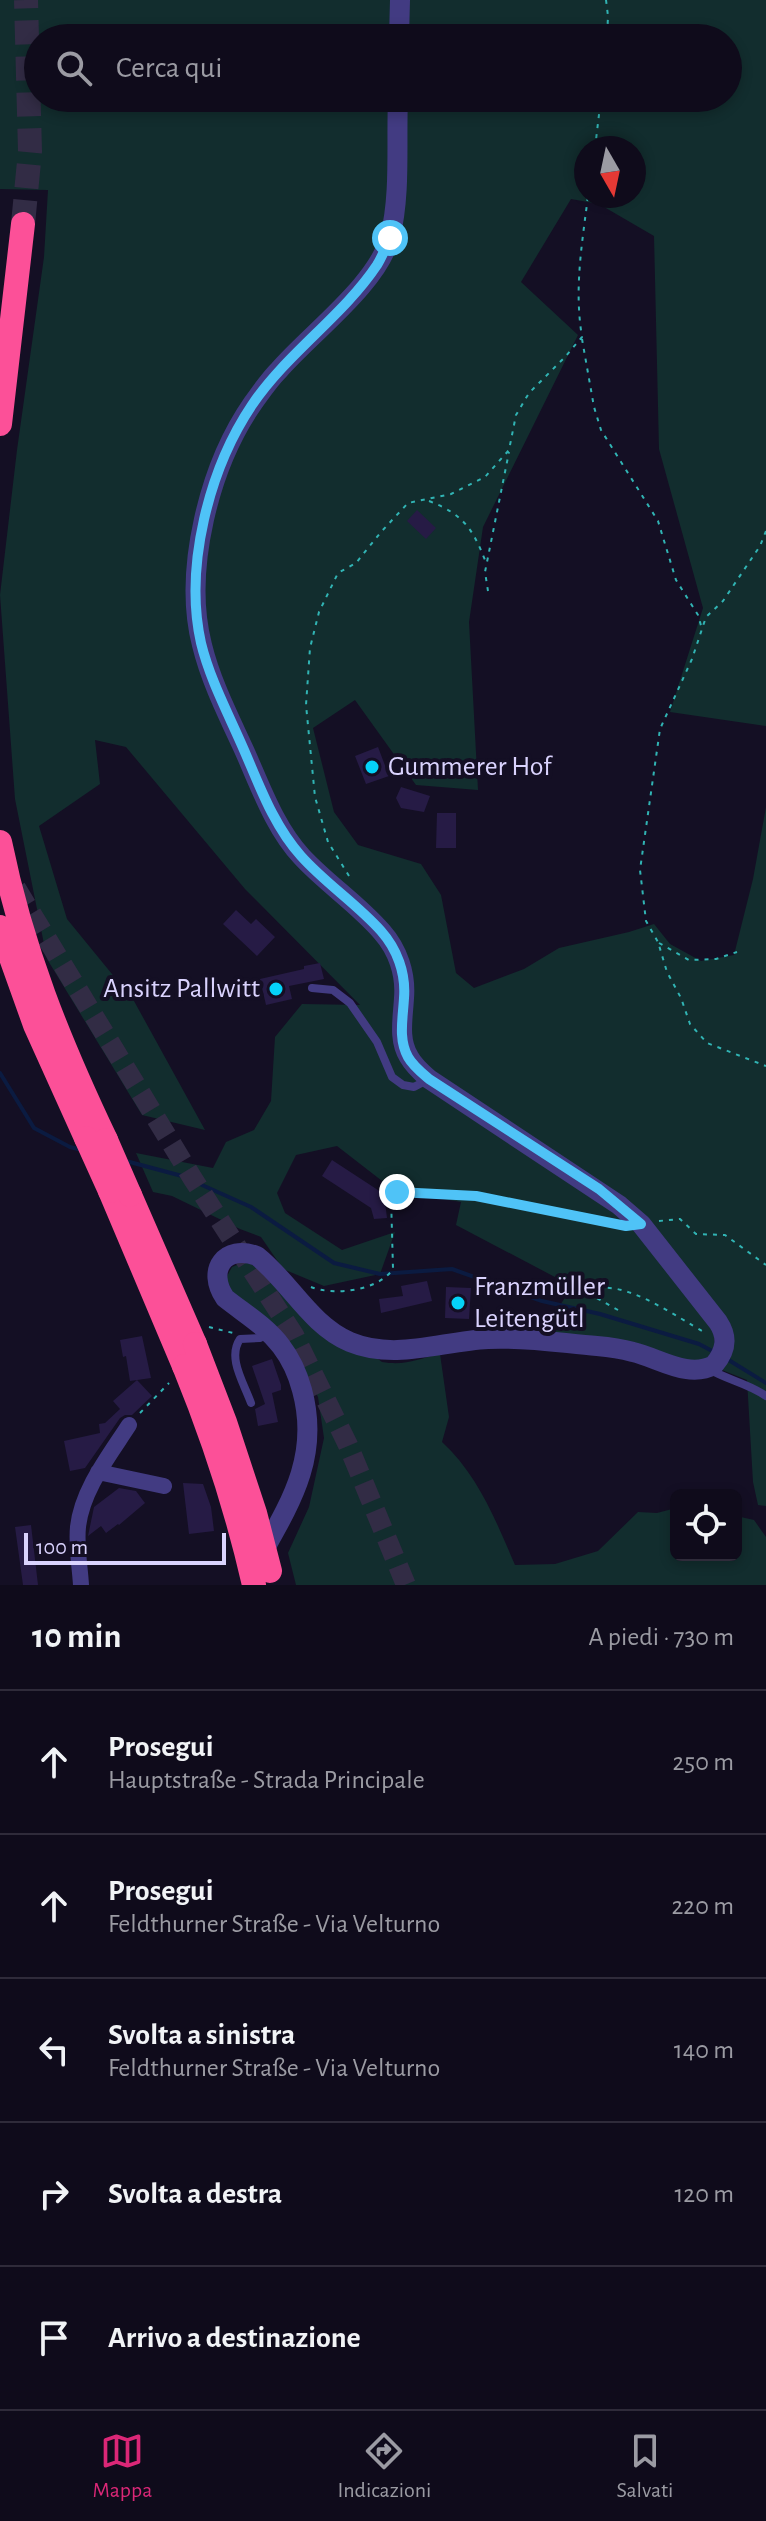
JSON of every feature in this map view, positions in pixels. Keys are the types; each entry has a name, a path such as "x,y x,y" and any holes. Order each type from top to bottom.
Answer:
{"highway":[{"path":"0,424 23,224"},
{"path":"0,842 17,917 96,1139"},
{"path":"0,927 35,1025 96,1139 190,1355 242,1533 265,1580"}],"street":[{"path":"399,24 400,0"},
{"path":"244,1585 293,1496 308,1441 306,1405 300,1382 282,1347 221,1292 217,1277 222,1262 234,1253 257,1256 323,1325 349,1341 376,1349 399,1351 467,1340 508,1338 634,1352 697,1371 719,1353 718,1322 641,1224 599,1189 429,1079 409,1058 404,1046 402,1019 405,986 392,945 351,901 302,857 276,822 213,681 202,647 195,595 196,565 214,488 233,437 251,406 278,371 378,265 390,238 395,201 398,112"},
{"path":"81,1585 77,1529 82,1507 98,1472 129,1425"},
{"path":"98,1472 164,1486"}],"lane":[{"path":"312,988 333,990 350,1003 377,1042 392,1077 403,1085 414,1087 429,1079"},
{"path":"251,1403 236,1363 235,1347 240,1339 260,1338 268,1332"},
{"path":"719,1353 718,1374 752,1386 766,1396"}],"path":[{"path":"606,0 607,24"},
{"path":"596,136 599,112"},
{"path":"587,208 578,280 578,309 594,407 601,430 658,521 676,580 698,615 702,630"},
{"path":"488,591 485,581 487,564 516,415 529,393 582,337"},
{"path":"351,901 349,874 328,842 315,797 306,705 310,648 319,612 338,573 356,563 408,503 451,494 485,477 509,450"},
{"path":"428,500 462,518 487,564"},
{"path":"766,531 760,546 723,601 706,617 660,729 640,870 646,921 658,942 667,972 690,1024 707,1043 766,1066"},
{"path":"658,942 689,960 716,959 737,952"},
{"path":"283,1282 296,1281 324,1292 339,1293 388,1277 393,1269 391,1197 397,1192 476,1196 626,1226 680,1219 696,1234 725,1235 766,1265"},
{"path":"618,1310 593,1296 592,1291 599,1288 629,1293 712,1336 719,1353"},
{"path":"129,1425 190,1355 230,1331"}],"green space":[{"path":"0,0 766,0 766,726 670,712 703,608 659,449 654,236 606,208 646,208 646,136 574,136 574,200 571,199 521,282 578,335 483,527 469,622 478,790 416,785 355,700 313,728 334,812 358,845 421,864 441,895 456,973 474,988 524,969 559,948 654,924 670,944 701,961 734,955 753,879 766,807 766,1506 758,1505 753,1482 747,1380 722,1370 713,1329 715,1345 707,1360 697,1363 542,1335 572,1286 456,1225 461,1202 395,1191 337,1146 296,1155 277,1193 285,1213 342,1250 395,1232 380,1274 324,1286 283,1269 261,1237 172,1196 153,1192 136,1153 213,1168 226,1142 254,1130 271,1101 275,1037 302,1004 360,1005 245,889 126,747 95,740 100,784 39,826 67,919 134,1001 205,1130 142,1115 47,959 15,799 0,595 44,257 48,190 0,189"},
{"path":"244,1262 251,1264 382,1362 405,1363 440,1354 449,1417 442,1442 476,1484 515,1565 555,1564 598,1551 638,1512 657,1513 670,1510 670,1561 742,1561 742,1517 754,1520 766,1537 766,1585 296,1585 288,1553 309,1507 324,1438 318,1397 302,1366 233,1294 226,1278 232,1267"}],"building":[{"path":"417,510 436,528 426,539 407,521"},
{"path":"378,747 389,776 366,784 355,756"},
{"path":"401,787 430,796 424,812 401,808 396,798"},
{"path":"437,813 456,813 456,848 436,848"},
{"path":"236,910 251,924 256,919 275,937 257,956 223,924"},
{"path":"320,963 324,979 289,986 292,999 266,1005 260,979"},
{"path":"332,1160 384,1194 387,1218 374,1219 371,1208 322,1176"},
{"path":"427,1281 432,1301 381,1313 379,1299 403,1296 401,1286"},
{"name":"Franzmüller Leitengütl","path":"446,1287 471,1288 469,1319 445,1318"},
{"path":"142,1336 151,1378 130,1381 120,1340"},
{"path":"272,1359 281,1385 281,1390 272,1393 278,1422 258,1426 255,1409 265,1404 252,1366"},
{"path":"137,1380 152,1396 132,1415 120,1418 85,1468 70,1471 64,1441 100,1433 99,1424 105,1423 120,1409 113,1401"},
{"path":"183,1483 203,1484 211,1507 214,1531 189,1534"},
{"path":"119,1488 136,1491 145,1503 106,1533 101,1526 88,1536 94,1507"},
{"path":"31,1525 38,1585 23,1585 15,1527"}],"waterway":[{"path":"0,1073 34,1128 82,1150"},
{"path":"126,1161 182,1176 251,1207 334,1263 380,1274 452,1269 542,1301 600,1314 699,1344 716,1353"},
{"path":"727,1359 766,1383"}],"tunnel":[{"path":"26,0 27,24"},
{"path":"23,224 30,151 29,112"},
{"path":"16,888 193,1179 294,1335 348,1445 406,1585"}],"place":[{"name":"Gummerer Hof","path":"372,767"},
{"name":"Ansitz Pallwitt","path":"276,989"},
{"name":"Franzmüller Leitengütl","path":"458,1303"}],"route":[{"path":"390,238 378,265 278,371 251,406 233,437 207,512 196,565 195,595 202,647 213,681 276,822 302,857 351,901 392,945 405,986 402,1033 409,1058 429,1079 599,1189 641,1224 626,1226 476,1196 397,1192"}]}
